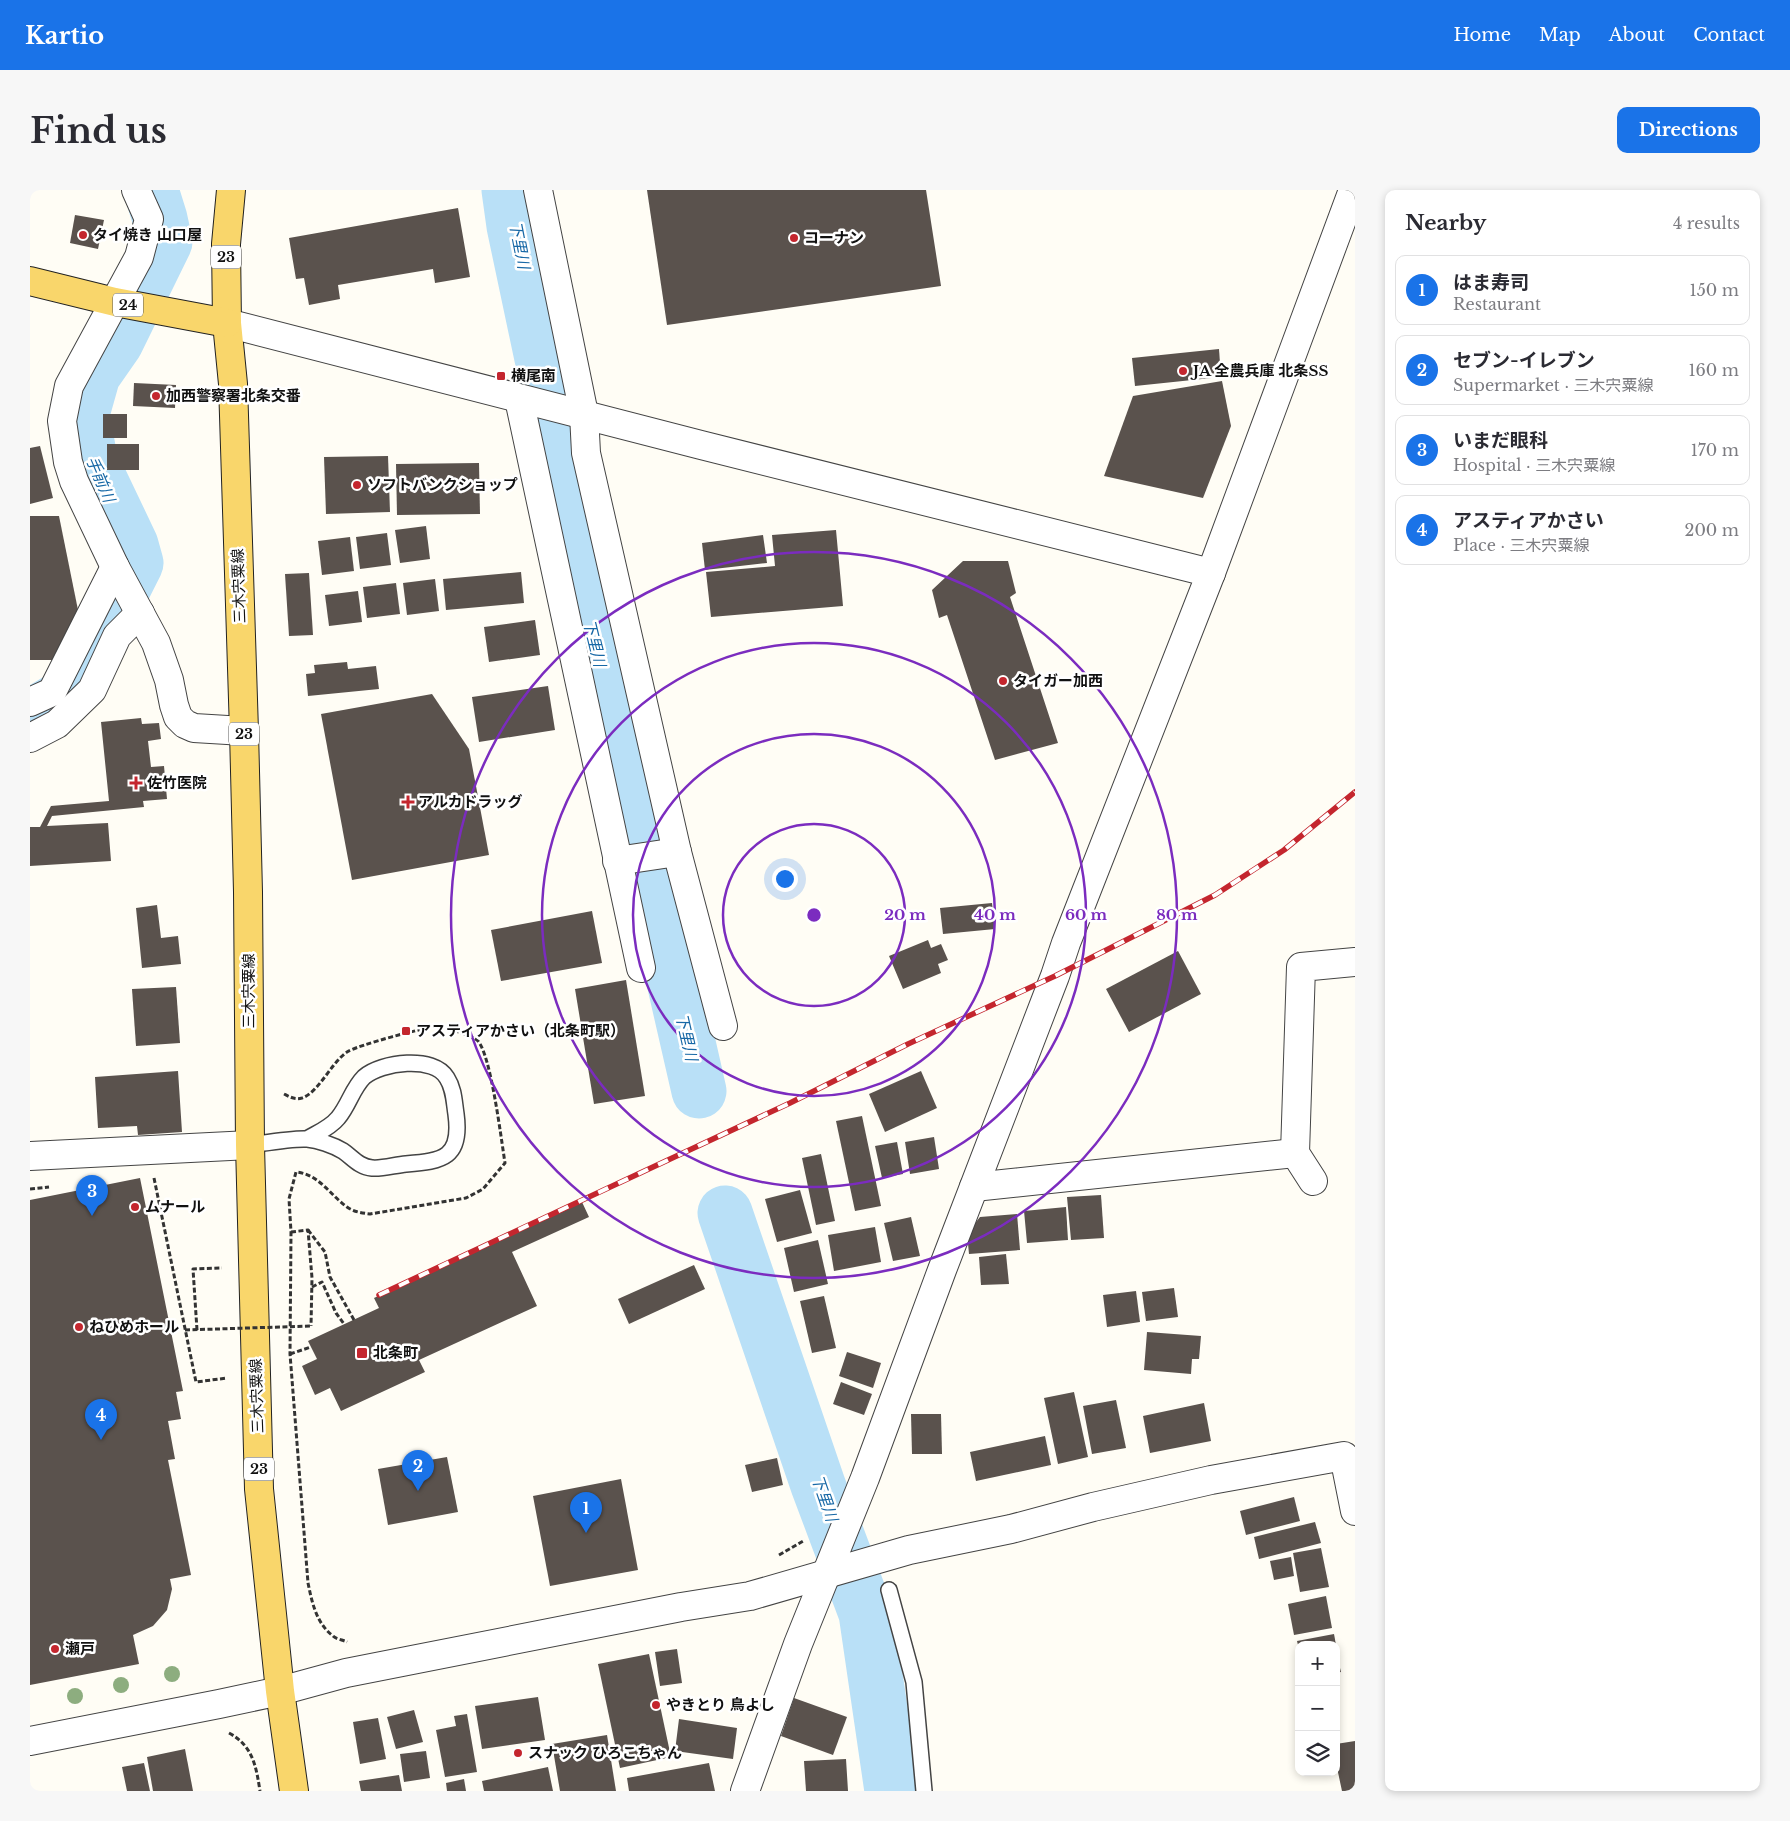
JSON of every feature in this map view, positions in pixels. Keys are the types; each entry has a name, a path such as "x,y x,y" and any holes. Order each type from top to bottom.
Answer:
{"main road":[{"name":"三木宍粟線","path":"231,190 226,244 227,324 233,384 244,731 248,892 250,1145 259,1489 280,1691 294,1791"},
{"name":"24","path":"30,280 115,302 227,324"}],"street":[{"path":"136,190 149,219 139,257 69,386 62,421 68,462 74,482 156,644 169,680 178,717 185,724 194,728 244,731"},
{"path":"538,190 584,414 586,453 677,852 723,1026"},
{"path":"744,1791 798,1644 865,1478 1066,943 1210,573 1352,190"},
{"path":"227,324 584,414 701,446 1210,573"},
{"path":"519,399 640,968"},
{"path":"30,702 52,692 115,566"},
{"path":"30,738 57,724 92,690 117,636 140,613"},
{"path":"617,861 677,852"},
{"path":"1312,1181 1296,1153 1301,967 1355,962"},
{"path":"30,1156 250,1145"},
{"path":"974,1187 1296,1153"},
{"path":"30,1741 280,1691 346,1673 681,1607 750,1596 910,1550 1011,1529 1093,1507 1211,1480 1349,1454 1355,1510"}],"lane":[{"path":"250,1145 307,1139 331,1146 342,1151 356,1162 371,1168 434,1162 444,1157 453,1148 457,1138 458,1126 452,1087 444,1073 433,1066 416,1062 375,1069 364,1077 353,1091 337,1120 307,1139"},
{"path":"889,1590 914,1682 924,1791"}],"path":[{"path":"284,1094 292,1098 302,1098 317,1086 339,1058 349,1050 365,1044 438,1026 456,1031 477,1040 487,1058 505,1163 483,1189 466,1198 370,1214 358,1212 347,1207 317,1180 303,1173 296,1172 289,1199 291,1232 290,1354 308,1583 312,1608 334,1637 351,1643"},
{"path":"153,1172 196,1382 227,1378"},
{"path":"30,1190 58,1186"},
{"path":"291,1232 308,1230"},
{"path":"185,1330 311,1326 312,1287 308,1230"},
{"path":"308,1230 325,1252 330,1277 354,1320"},
{"path":"197,1330 193,1269 222,1268"},
{"path":"312,1287 322,1282 336,1312 344,1324"},
{"path":"290,1354 311,1347"},
{"path":"772,1557 805,1540"},
{"path":"224,1732 231,1734 246,1745 257,1770 260,1791"}],"building":[{"name":"コーナン","path":"647,190 926,190 941,286 667,325"},
{"path":"458,208 470,277 435,283 433,269 338,285 340,299 309,305 304,278 296,279 289,238"},
{"path":"75,215 104,220 98,249 70,243"},
{"path":"1219,349 1221,377 1135,386 1132,358"},
{"path":"1222,381 1231,426 1203,498 1104,476 1133,396"},
{"path":"134,383 176,385 175,408 133,406"},
{"path":"103,414 127,414 127,438 103,438"},
{"path":"107,444 139,444 139,470 107,470"},
{"path":"40,446 53,498 30,504 30,448"},
{"name":"ソフトバンクショップ","path":"388,456 390,512 326,514 324,457"},
{"path":"479,463 480,514 397,515 396,464"},
{"path":"30,516 59,516 79,615 61,660 30,660"},
{"path":"426,526 430,559 400,563 395,530"},
{"path":"836,530 843,606 711,617 706,572 775,566 772,535"},
{"path":"387,533 391,565 360,569 356,537"},
{"path":"763,535 767,563 705,570 702,543"},
{"path":"350,537 354,571 322,575 318,541"},
{"name":"タイガー加西","path":"963,561 1008,561 1016,593 1010,597 1058,743 995,760 947,615 939,618 932,590"},
{"path":"521,572 524,603 446,610 443,579"},
{"path":"309,573 313,635 289,636 285,574"},
{"path":"435,579 439,611 407,615 403,583"},
{"path":"396,583 400,614 367,618 363,587"},
{"path":"358,591 362,622 329,626 325,595"},
{"path":"535,620 540,655 489,662 484,627"},
{"path":"347,662 348,669 376,666 379,689 308,696 306,674 315,673 314,665"},
{"path":"548,686 555,730 479,742 472,697"},
{"name":"アルカドラッグ","path":"432,694 469,749 489,855 352,880 321,714"},
{"name":"佐竹医院","path":"141,718 142,724 159,723 161,739 148,741 151,767 164,766 167,799 143,801 144,807 52,816 47,826 108,823 111,861 30,866 30,827 40,827 51,806 109,801 101,722"},
{"path":"992,903 995,929 943,934 940,908"},
{"path":"157,905 161,938 178,936 181,964 142,968 136,908"},
{"path":"592,911 602,963 501,981 491,930"},
{"path":"928,940 931,948 941,944 948,960 938,964 941,973 903,989 889,956"},
{"path":"1178,951 1201,994 1129,1032 1106,989"},
{"path":"626,980 645,1096 594,1104 575,989"},
{"path":"176,987 180,1043 136,1046 132,989"},
{"path":"178,1071 182,1132 138,1135 137,1126 98,1128 95,1077"},
{"path":"921,1071 937,1108 885,1132 869,1094"},
{"path":"862,1116 881,1206 855,1211 836,1121"},
{"path":"934,1137 939,1169 910,1174 905,1142"},
{"path":"897,1142 903,1174 882,1178 875,1146"},
{"path":"821,1154 835,1221 816,1225 802,1158"},
{"path":"140,1178 183,1391 176,1392 181,1419 168,1421 175,1459 168,1460 191,1575 170,1579 172,1589 167,1610 153,1626 133,1635 139,1664 30,1685 30,1200"},
{"path":"800,1190 812,1233 777,1242 765,1199"},
{"path":"1101,1195 1104,1238 1071,1240 1067,1197"},
{"path":"582,1202 589,1217 512,1252 537,1306 419,1360 425,1372 341,1411 330,1388 315,1395 302,1366 317,1359 308,1341 379,1308 374,1298"},
{"path":"1066,1207 1068,1240 1027,1243 1024,1211"},
{"path":"1017,1214 1020,1250 969,1254 967,1233 980,1217"},
{"path":"911,1217 920,1256 893,1261 884,1223"},
{"path":"875,1227 881,1262 834,1271 828,1235"},
{"path":"818,1240 828,1284 794,1292 784,1248"},
{"path":"1006,1254 1009,1284 981,1285 979,1257"},
{"path":"694,1265 705,1289 629,1324 618,1299"},
{"path":"1174,1288 1178,1317 1146,1321 1142,1292"},
{"path":"1136,1291 1140,1322 1107,1327 1103,1295"},
{"path":"824,1296 836,1348 812,1353 800,1301"},
{"path":"1147,1332 1201,1336 1199,1359 1192,1359 1191,1374 1144,1370"},
{"path":"847,1352 881,1363 873,1388 839,1376"},
{"path":"841,1382 872,1394 864,1415 833,1404"},
{"path":"1074,1392 1088,1457 1058,1464 1044,1398"},
{"path":"1116,1400 1126,1448 1092,1454 1083,1406"},
{"path":"1204,1403 1211,1441 1150,1453 1143,1416"},
{"path":"911,1414 941,1414 942,1454 912,1454"},
{"path":"1045,1436 1051,1465 976,1481 970,1452"},
{"path":"447,1457 458,1512 388,1525 378,1469"},
{"path":"777,1458 783,1485 752,1492 745,1465"},
{"path":"621,1479 638,1570 550,1586 533,1496"},
{"path":"1294,1497 1300,1521 1246,1535 1240,1511"},
{"path":"1315,1522 1321,1543 1259,1559 1254,1537"},
{"path":"1321,1548 1329,1587 1300,1592 1293,1553"},
{"path":"1291,1557 1294,1576 1274,1580 1270,1561"},
{"path":"1326,1596 1332,1628 1294,1635 1288,1604"},
{"path":"1334,1634 1335,1641 1297,1641"},
{"path":"677,1649 682,1683 660,1686 655,1652"},
{"path":"649,1654 671,1757 620,1768 598,1664"},
{"path":"538,1697 545,1740 482,1749 475,1706"},
{"path":"794,1698 847,1717 833,1755 781,1736"},
{"path":"414,1710 423,1742 396,1749 387,1717"},
{"path":"467,1714 477,1772 445,1777 436,1730 456,1726 454,1716"},
{"path":"378,1718 386,1759 360,1764 353,1722"},
{"path":"679,1719 737,1728 733,1759 675,1751"},
{"path":"607,1735 616,1791 560,1791 552,1744"},
{"path":"1355,1741 1355,1791 1342,1791 1339,1776 1340,1743"},
{"path":"185,1749 193,1791 153,1791 147,1757"},
{"path":"426,1751 430,1778 404,1782 400,1754"},
{"path":"846,1759 848,1791 806,1791 804,1761"},
{"path":"144,1763 150,1791 127,1791 122,1767"},
{"path":"709,1763 715,1791 629,1791 627,1778"},
{"path":"548,1767 553,1791 484,1791 482,1781"},
{"path":"399,1775 402,1791 361,1791 359,1781"},
{"path":"464,1779 466,1791 447,1791 446,1783"}],"waterway":[{"name":"手前川","path":"30,717 62,698 78,678 136,563 131,545 90,459 82,414 93,375 116,342 165,242 151,190"},
{"name":"下里川","path":"509,190 514,226 543,363 576,567 615,723 699,1091"},
{"name":"下里川","path":"725,1213 818,1485 866,1613 892,1791"}],"railway":[{"path":"379,1295 790,1103 908,1044 1055,976 1215,895 1284,850 1355,792"}],"place":[{"name":"タイ焼き 山口屋","path":"83,235"},
{"name":"コーナン","path":"794,238"},
{"name":"JA 全農兵庫 北条SS","path":"1183,371"},
{"name":"横尾南","path":"501,376"},
{"name":"加西警察署北条交番","path":"156,396"},
{"name":"ソフトバンクショップ","path":"357,485"},
{"name":"タイガー加西","path":"1003,681"},
{"name":"佐竹医院","path":"136,783"},
{"name":"アルカドラッグ","path":"408,802"},
{"name":"アスティアかさい（北条町駅）","path":"406,1031"},
{"name":"ムナール","path":"135,1207"},
{"name":"いまだ眼科","path":"92,1216"},
{"name":"ねひめホール","path":"79,1327"},
{"name":"北条町","path":"362,1353"},
{"name":"アスティアかさい","path":"101,1440"},
{"name":"セブン-イレブン","path":"418,1491"},
{"name":"はま寿司","path":"586,1533"},
{"name":"瀬戸","path":"55,1649"},
{"name":"やきとり 鳥よし","path":"656,1705"},
{"name":"スナック ひろこちゃん","path":"518,1753"}]}
